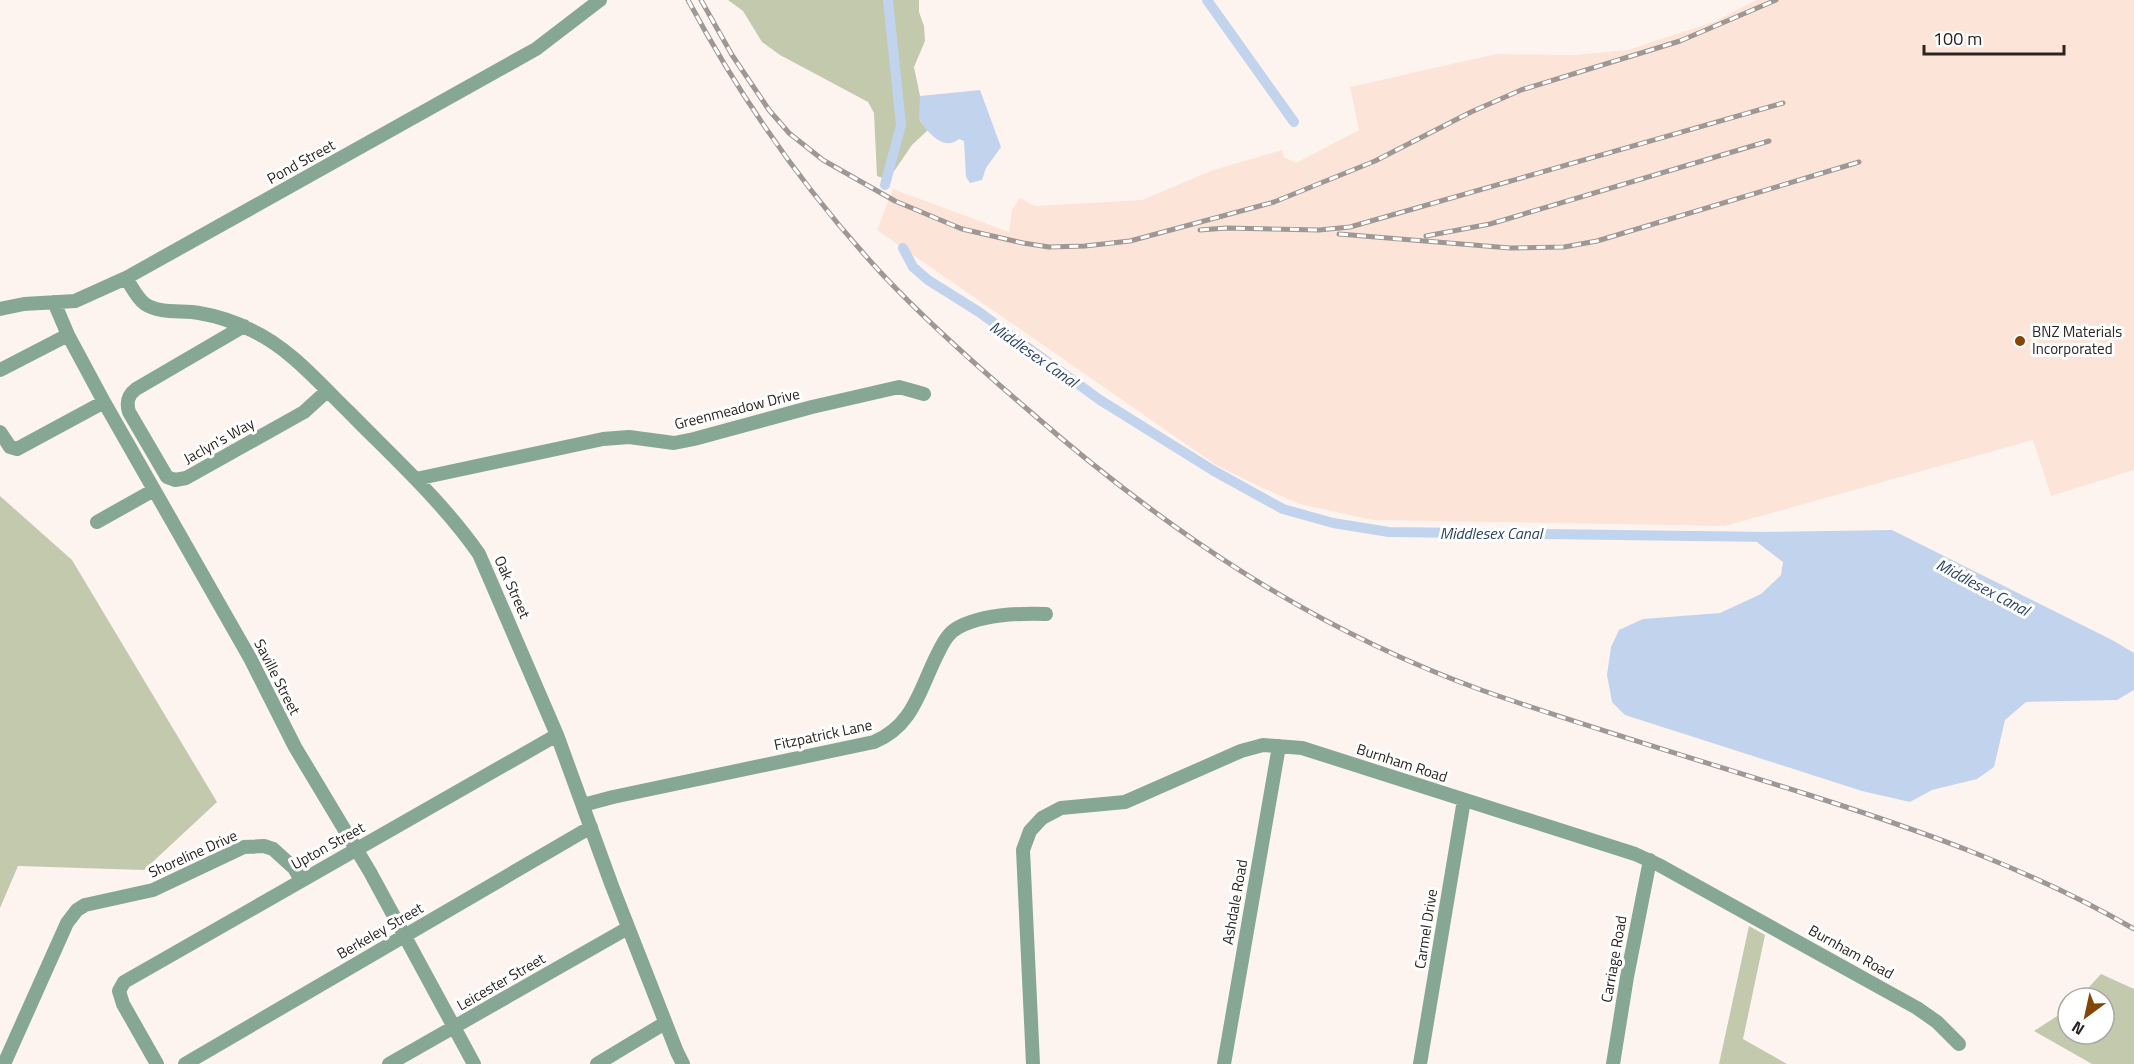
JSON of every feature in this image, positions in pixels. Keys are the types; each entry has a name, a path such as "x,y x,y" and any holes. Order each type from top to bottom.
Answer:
{"street":[{"name":"Pond Street","path":"0,309 15,305 78,300 126,278 536,49 600,0"},
{"name":"Oak Street","path":"126,278 139,298 148,306 199,313 244,326 283,350 416,479 461,528 479,554 557,735 628,928 683,1064"},
{"name":"Saville Street","path":"54,302 68,336 104,402 249,658 295,747 356,849 474,1064"},
{"path":"199,313 208,320 213,330 212,339 205,349"},
{"path":"205,349 244,326"},
{"path":"0,370 68,336"},
{"name":"Jaclyn's Way","path":"205,349 136,389 128,399 129,412 164,474 171,479 180,480 300,415 327,391"},
{"name":"Greenmeadow Drive","path":"416,479 603,439 629,437 674,442 694,439 812,407 899,387 924,394"},
{"path":"0,432 9,446 14,450 19,449 104,402"},
{"path":"97,522 154,490"},
{"name":"Fitzpatrick Lane","path":"583,804 874,742 888,736 908,717 925,676 945,638 958,627 991,618 1046,614"},
{"name":"Upton Street","path":"157,1064 123,1004 119,991 124,982 557,735"},
{"name":"Burnham Road","path":"1034,1064 1023,850 1030,831 1042,818 1061,808 1125,802 1241,751 1263,745 1302,748 1650,860 1917,1008 1937,1022 1959,1044"},
{"name":"Ashdale Road","path":"1224,1064 1279,746"},
{"name":"Carmel Drive","path":"1420,1064 1464,800"},
{"name":"Berkeley Street","path":"184,1064 591,826"},
{"name":"Shoreline Drive","path":"4,1064 67,923 77,909 85,905 153,890 244,847 264,846 273,849 294,868 302,880"},
{"name":"Carriage Road","path":"1613,1064 1650,860"},
{"name":"Leicester Street","path":"389,1064 628,928"},
{"path":"597,1064 665,1023"}],"shaded area":[{"path":"1756,0 2134,0 2134,470 2051,496 2033,440 1725,526 1372,520 1300,504 1216,465 877,230 893,189 1009,232 1012,210 1020,198 1035,206 1142,200 1213,170 1282,150 1284,157 1296,163 1359,130 1350,87 1496,54 1575,55 1628,50 1716,21"}],"green space":[{"path":"728,0 919,0 925,41 914,67 920,96 920,121 928,130 912,145 888,180 877,176 874,113 868,102 780,55 762,42 743,11"},
{"path":"0,496 72,560 217,802 144,870 18,866 0,908"},
{"path":"1749,926 1765,935 1743,1039 1787,1064 1719,1064"},
{"path":"2101,974 2134,989 2134,1064 2092,1064 2060,1046 2116,1046 2116,986 2090,986"},
{"path":"2056,1017 2056,1044 2034,1031"}],"water":[{"path":"980,90 1001,147 986,168 982,180 970,183 966,177 964,141 959,139 945,143 929,133 920,121 920,96"},
{"path":"1892,530 2134,653 2134,690 2117,700 2026,702 2005,720 1994,767 1977,779 1932,790 1910,802 1862,791 1625,715 1612,702 1607,675 1611,647 1619,630 1643,619 1720,613 1761,594 1781,575 1783,562 1758,543 1755,537 1766,532"}],"waterway":[{"name":"Middlesex Canal","path":"885,185 901,125 888,0"},
{"name":"Middlesex Canal","path":"1207,0 1294,122"},
{"name":"Middlesex Canal","path":"903,248 913,267 928,280 979,312 1100,400 1214,471 1283,509 1333,523 1389,532 1770,537"}],"railway":[{"path":"688,0 730,73 801,178 883,275 971,360 1078,452 1131,495 1242,572 1359,638 1420,666 1524,705 1848,808 1974,852 2095,907 2134,929"},
{"path":"701,0 732,55 769,110 789,133 823,160 895,201 962,229 1049,247 1130,241 1274,202 1375,161 1471,112 1521,90 1680,41 1776,0"},
{"path":"1200,230 1227,228 1319,230 1350,227 1783,103"},
{"path":"1426,236 1490,224 1769,141"},
{"path":"1339,234 1510,248 1564,247 1597,241 1859,162"}],"place":[{"name":"BNZ Materials Incorporated","path":"2020,341"}]}
